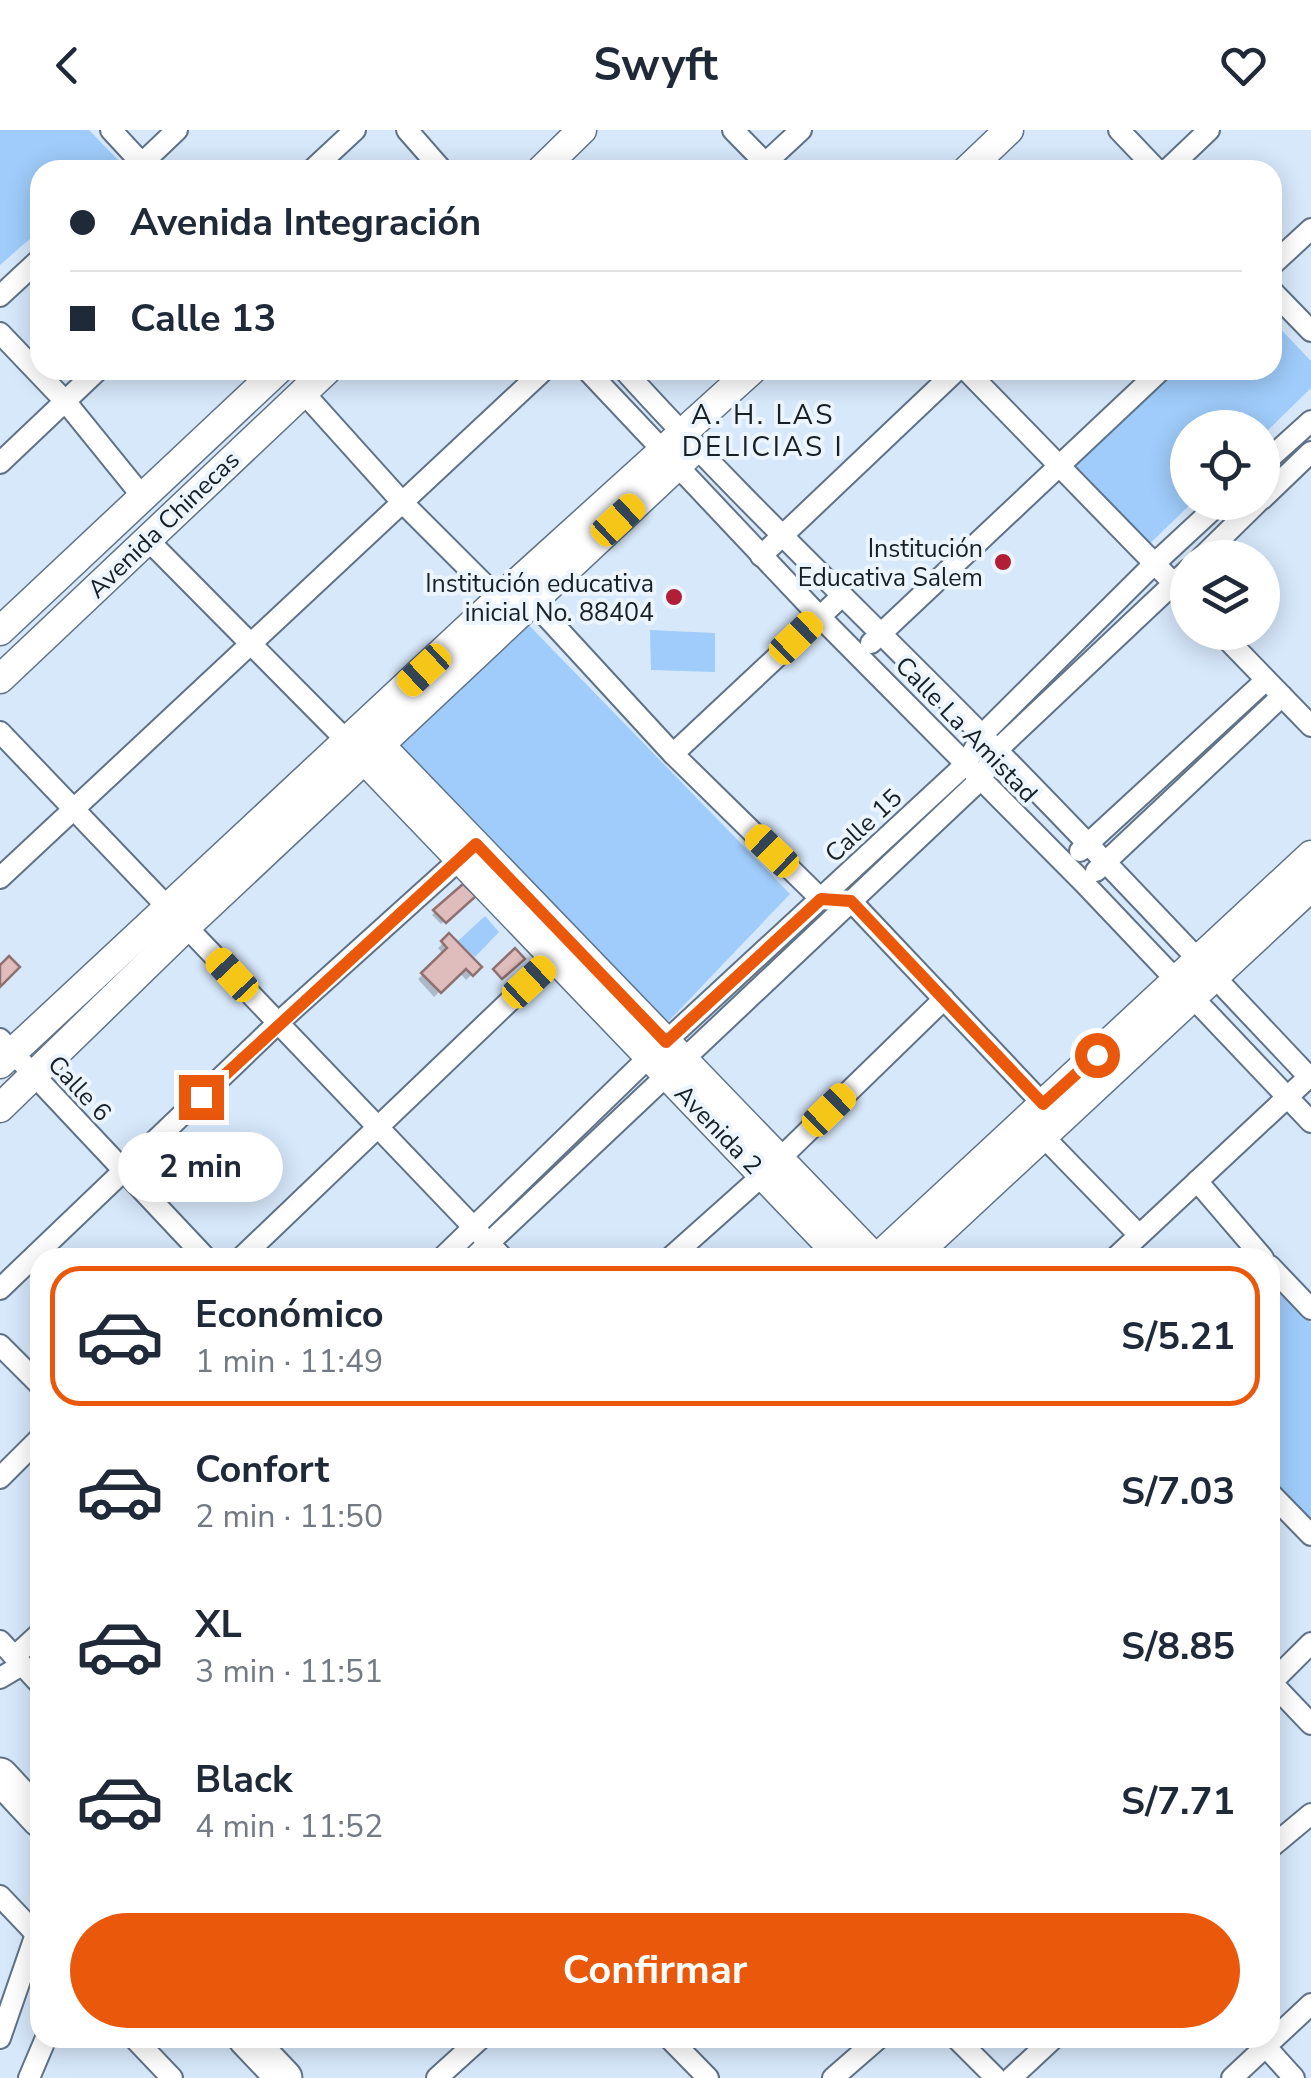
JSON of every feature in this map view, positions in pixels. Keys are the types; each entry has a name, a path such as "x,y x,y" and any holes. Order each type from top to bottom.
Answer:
{"highway":[{"path":"0,1776 30,1808"},
{"path":"256,2048 284,2078"}],"street":[{"path":"111,130 135,160"},
{"path":"149,160 177,130"},
{"path":"323,160 355,130"},
{"path":"407,130 433,160"},
{"path":"550,160 582,130"},
{"path":"733,130 758,160"},
{"path":"772,160 800,130"},
{"path":"977,160 1010,130"},
{"path":"1118,130 1147,160"},
{"path":"1178,160 1210,130"},
{"path":"1282,257 1311,229"},
{"path":"0,296 30,268"},
{"path":"1282,301 1311,331"},
{"path":"0,332 30,364"},
{"path":"45,380 142,496"},
{"path":"0,463 87,380"},
{"name":"Avenida Chinecas","path":"0,631 267,380"},
{"name":"Avenida Chinecas","path":"0,679 315,380"},
{"path":"320,380 402,502 516,605 821,899 851,901 944,999 1037,1120 1140,1235"},
{"path":"0,878 533,380"},
{"name":"Calle La Amistad","path":"599,380 783,536 989,742 1310,1077"},
{"name":"Calle La Amistad","path":"631,380 761,556 1084,883 1311,1122"},
{"path":"4,1052 178,918 364,749 679,450 743,380"},
{"path":"761,556 947,380"},
{"path":"976,380 1154,564 1170,575"},
{"path":"859,654 1151,380"},
{"path":"1280,449 1311,421"},
{"path":"1280,481 1311,452"},
{"name":"Calle 15","path":"489,1243 821,899 974,771 989,742 1154,564 1202,520"},
{"path":"1219,540 1240,520"},
{"path":"148,539 364,749"},
{"path":"989,742 1170,595"},
{"path":"673,754 840,597"},
{"path":"1237,650 1311,726"},
{"path":"1066,865 1266,680"},
{"path":"1084,883 1282,696"},
{"path":"0,732 489,1243"},
{"name":"Avenida 2","path":"364,749 771,1166 865,1248"},
{"path":"666,1057 851,901 974,771"},
{"path":"44,1248 278,1023 468,852"},
{"path":"1208,968 1311,855"},
{"path":"888,1248 1208,968 1311,887"},
{"path":"0,1108 178,918"},
{"path":"251,1248 563,950"},
{"path":"681,1248 944,999"},
{"name":"Calle 6","path":"4,1052 34,1076 197,1248"},
{"path":"1126,1248 1310,1077"},
{"path":"921,1248 1037,1120"},
{"name":"Avenida 2","path":"771,1166 834,1248"},
{"path":"1197,1180 1254,1248"},
{"path":"0,1290 30,1261"},
{"path":"1280,1284 1311,1309"},
{"path":"0,1345 30,1375"},
{"path":"0,1478 30,1448"},
{"path":"1280,1503 1311,1535"},
{"path":"1280,1673 1311,1643"},
{"path":"0,1678 25,1666"},
{"path":"1280,1693 1311,1724"},
{"path":"1280,1840 1311,1814"},
{"path":"0,1896 30,1928"},
{"path":"0,2038 30,1957"},
{"path":"1280,2034 1311,2004"},
{"path":"29,2078 42,2048"},
{"path":"143,2048 167,2076"},
{"path":"437,2078 470,2048"},
{"path":"679,2048 708,2078"},
{"path":"833,2078 867,2048"},
{"path":"966,2048 996,2078"},
{"path":"1011,2078 1043,2048"},
{"path":"1232,2078 1265,2048"},
{"path":"1267,2048 1294,2078"}],"shaded area":[{"path":"0,130 89,130 118,160 30,160 30,239 0,265"},
{"path":"1282,330 1311,361 1311,388 1280,418 1280,410 1170,410 1170,520 1174,520 1144,549 1061,463 1150,380 1282,380"},
{"path":"519,615 790,894 664,1026 392,739"},
{"path":"650,630 715,633 715,672 651,670"},
{"path":"485,916 499,932 475,957 458,941"},
{"path":"1280,1292 1311,1323 1311,1521 1280,1489"}],"building":[{"path":"463,884 476,896 446,923 433,910"},
{"path":"449,933 482,967 473,976 466,969 441,993 421,973 447,948 441,941"},
{"path":"515,948 525,959 502,979 493,969"},
{"path":"9,956 20,967 0,987 0,965"}],"place":[{"name":"Institución Educativa Salem","path":"1003,562"},
{"name":"Institución educativa inicial No. 88404","path":"674,597"}],"district":[{"name":"A. H. LAS DELICIAS I","path":"763,430"}],"route":[{"path":"201,1097 476,844 666,1042 821,899 851,901 1043,1104 1097,1055"}]}
